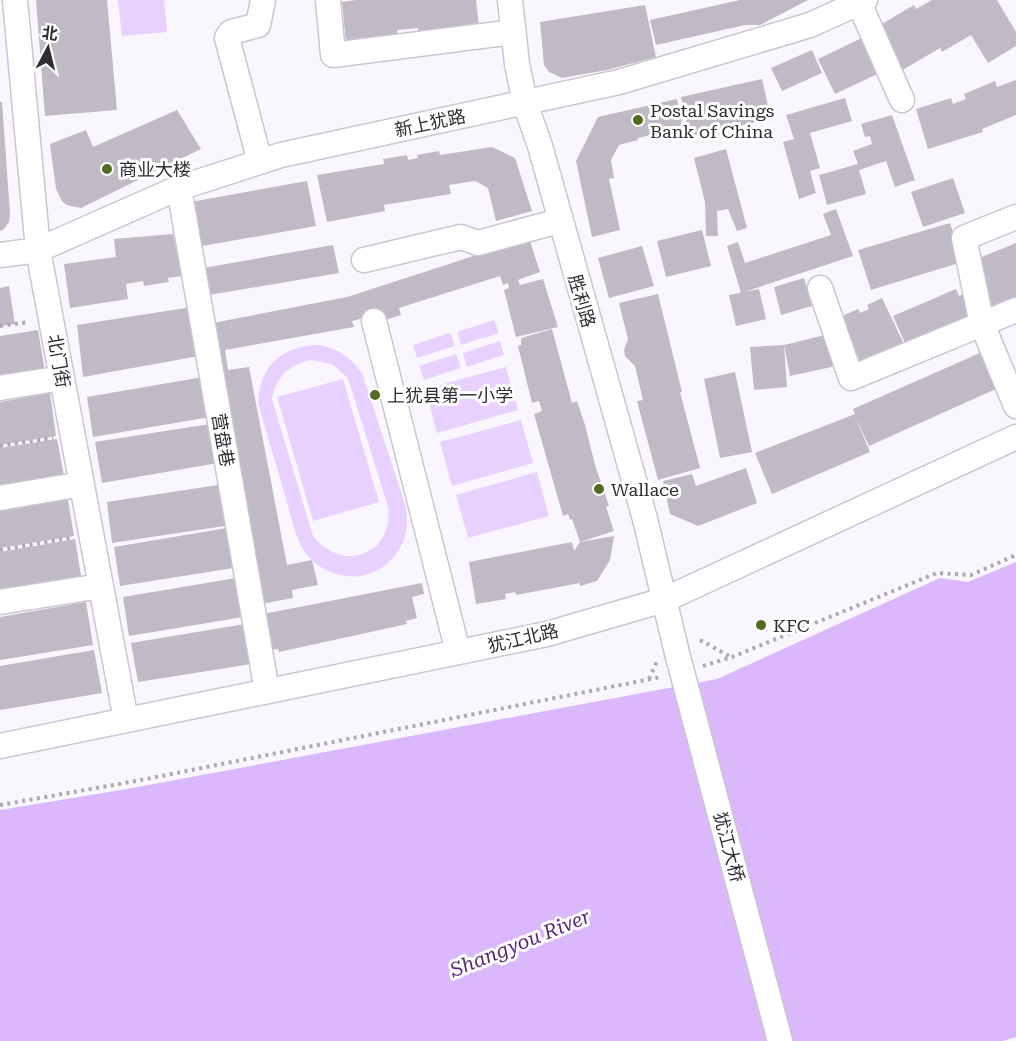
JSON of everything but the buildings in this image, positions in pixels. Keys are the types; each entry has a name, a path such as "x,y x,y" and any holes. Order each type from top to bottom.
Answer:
{"street":[{"name":"北门街","path":"15,0 38,250 126,720"},
{"path":"260,162 227,38 231,32 258,25 262,0"},
{"path":"328,0 333,55 513,32"},
{"name":"胜利路","path":"510,0 525,103 540,146 559,221 645,519 664,600 667,655"},
{"name":"新上犹路","path":"0,255 38,250 179,188 280,155 619,82 810,25 862,2"},
{"path":"862,2 902,100"},
{"name":"营盘巷","path":"179,188 267,691"},
{"path":"1016,217 964,238 982,324 1016,406"},
{"path":"364,260 461,237 478,243 559,221"},
{"path":"820,288 851,378 1016,310"},
{"path":"374,321 458,652"},
{"path":"0,388 62,378"},
{"name":"犹江北路","path":"0,746 547,634 664,600 1016,437"},
{"path":"0,498 82,484"},
{"path":"0,602 101,586"},
{"name":"犹江大桥","path":"667,655 780,1041"}],"path":[{"path":"0,326 51,318"},
{"path":"0,447 73,434"},
{"path":"0,550 91,535"},
{"path":"704,666 732,657 937,573 971,575 1016,555"},
{"path":"700,640 732,657"},
{"path":"0,805 136,781 649,680 667,655"}],"shaded area":[{"path":"118,0 164,0 167,32 122,36"},
{"path":"494,320 499,333 461,345 457,332"},
{"path":"450,333 455,346 417,358 413,345"},
{"path":"500,341 504,355 467,367 463,353"},
{"path":"317,345 331,348 348,357 362,373 405,504 407,528 403,542 395,556 385,566 369,574 352,576 330,572 307,555 294,528 261,415 258,403 263,379 268,369 283,354","holes":["311,360 332,364 348,378 388,507 388,524 383,537 375,547 364,554 351,556 338,554 325,547 313,536 272,399 280,378 296,365"]},
{"path":"456,354 461,368 424,380 419,366"},
{"path":"506,367 518,410 437,433 425,389"},
{"path":"343,379 379,502 313,521 277,397"},
{"path":"521,420 533,463 452,486 440,442"},
{"path":"537,472 549,516 468,538 456,495"}],"water":[{"name":"Shangyou River","path":"1016,562 1016,1037 1003,1041 0,1041 0,810 127,789 717,679 940,578 968,582"}],"place":[{"name":"Postal Savings Bank of China","path":"638,120"},
{"name":"商业大楼","path":"107,169"},
{"name":"上犹县第一小学","path":"375,395"},
{"name":"Wallace","path":"599,489"},
{"name":"KFC","path":"761,625"}]}
